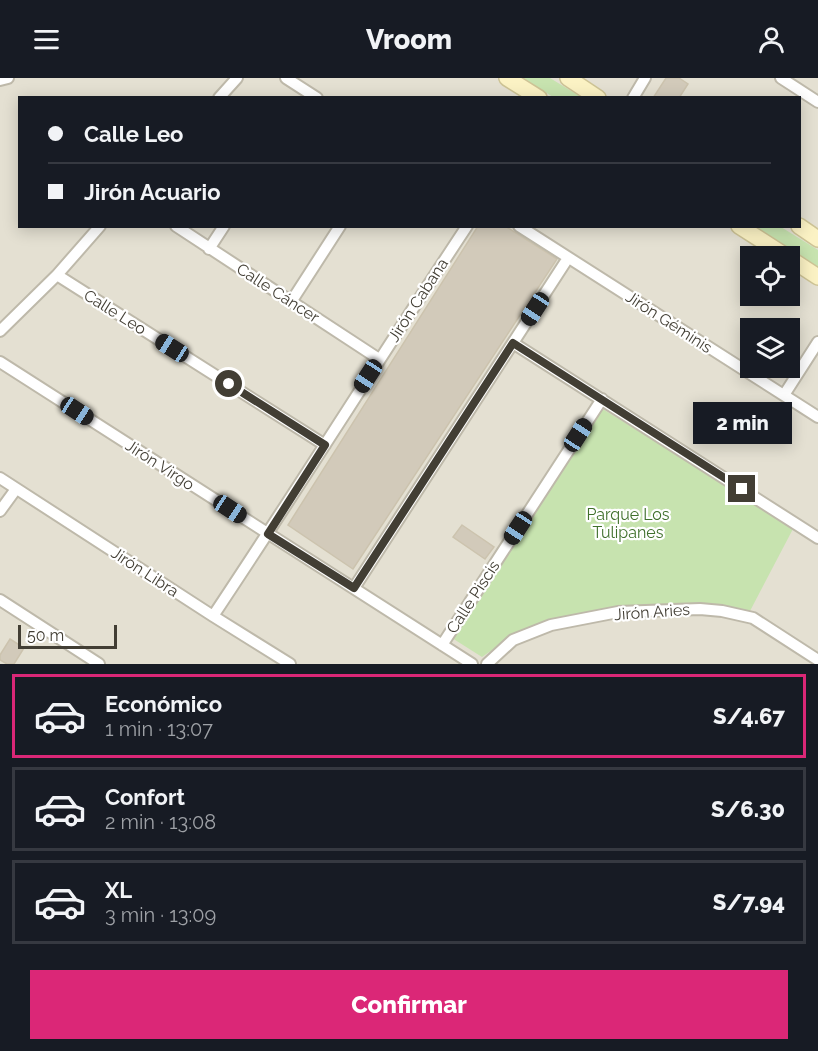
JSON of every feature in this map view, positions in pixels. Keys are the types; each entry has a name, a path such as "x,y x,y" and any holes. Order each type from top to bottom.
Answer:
{"main road":[{"path":"507,78 536,96"},
{"path":"568,78 595,96"},
{"path":"801,227 818,239"},
{"path":"742,228 770,246"},
{"path":"800,265 818,277"}],"street":[{"path":"0,80 8,78"},
{"path":"221,96 237,78"},
{"path":"286,78 313,96"},
{"path":"634,96 645,78"},
{"path":"781,78 818,102"},
{"path":"0,331 57,275 98,228"},
{"name":"Calle Cáncer","path":"179,228 379,359"},
{"path":"209,249 223,228"},
{"path":"291,302 339,228"},
{"name":"Jirón Cabana","path":"213,616 466,228"},
{"name":"Jirón Géminis","path":"522,228 818,417"},
{"path":"354,588 568,258"},
{"name":"Calle Leo","path":"57,275 325,445"},
{"path":"784,395 818,342"},
{"path":"513,343 818,538"},
{"name":"Jirón Virgo","path":"0,362 472,664"},
{"name":"Calle Piscis","path":"442,645 602,399"},
{"name":"Jirón Libra","path":"0,478 290,664"},
{"path":"0,511 16,489"},
{"path":"0,600 99,664"},
{"name":"Jirón Aries","path":"487,664 513,640 551,625 618,612 700,609 753,618 818,660"}],"shaded area":[{"path":"0,78 818,78 818,664 0,664"}],"green space":[{"path":"523,78 550,78 579,96 551,96"},
{"path":"755,228 783,228 818,250 818,269 800,257 800,246 782,246"},
{"name":"Parque Los Tulipanes","path":"601,408 794,527 750,611 705,607 634,608 508,639 482,657 452,638"}],"building":[{"path":"666,78 679,78 688,84 680,96 654,96"},
{"path":"477,228 508,228 557,259 353,569 288,525"},
{"path":"462,525 494,547 485,559 453,537"},
{"path":"10,639 24,648 14,664 7,664 0,660 0,655"}],"route":[{"path":"229,384 325,445 268,534 354,588 513,343 742,489"}]}
